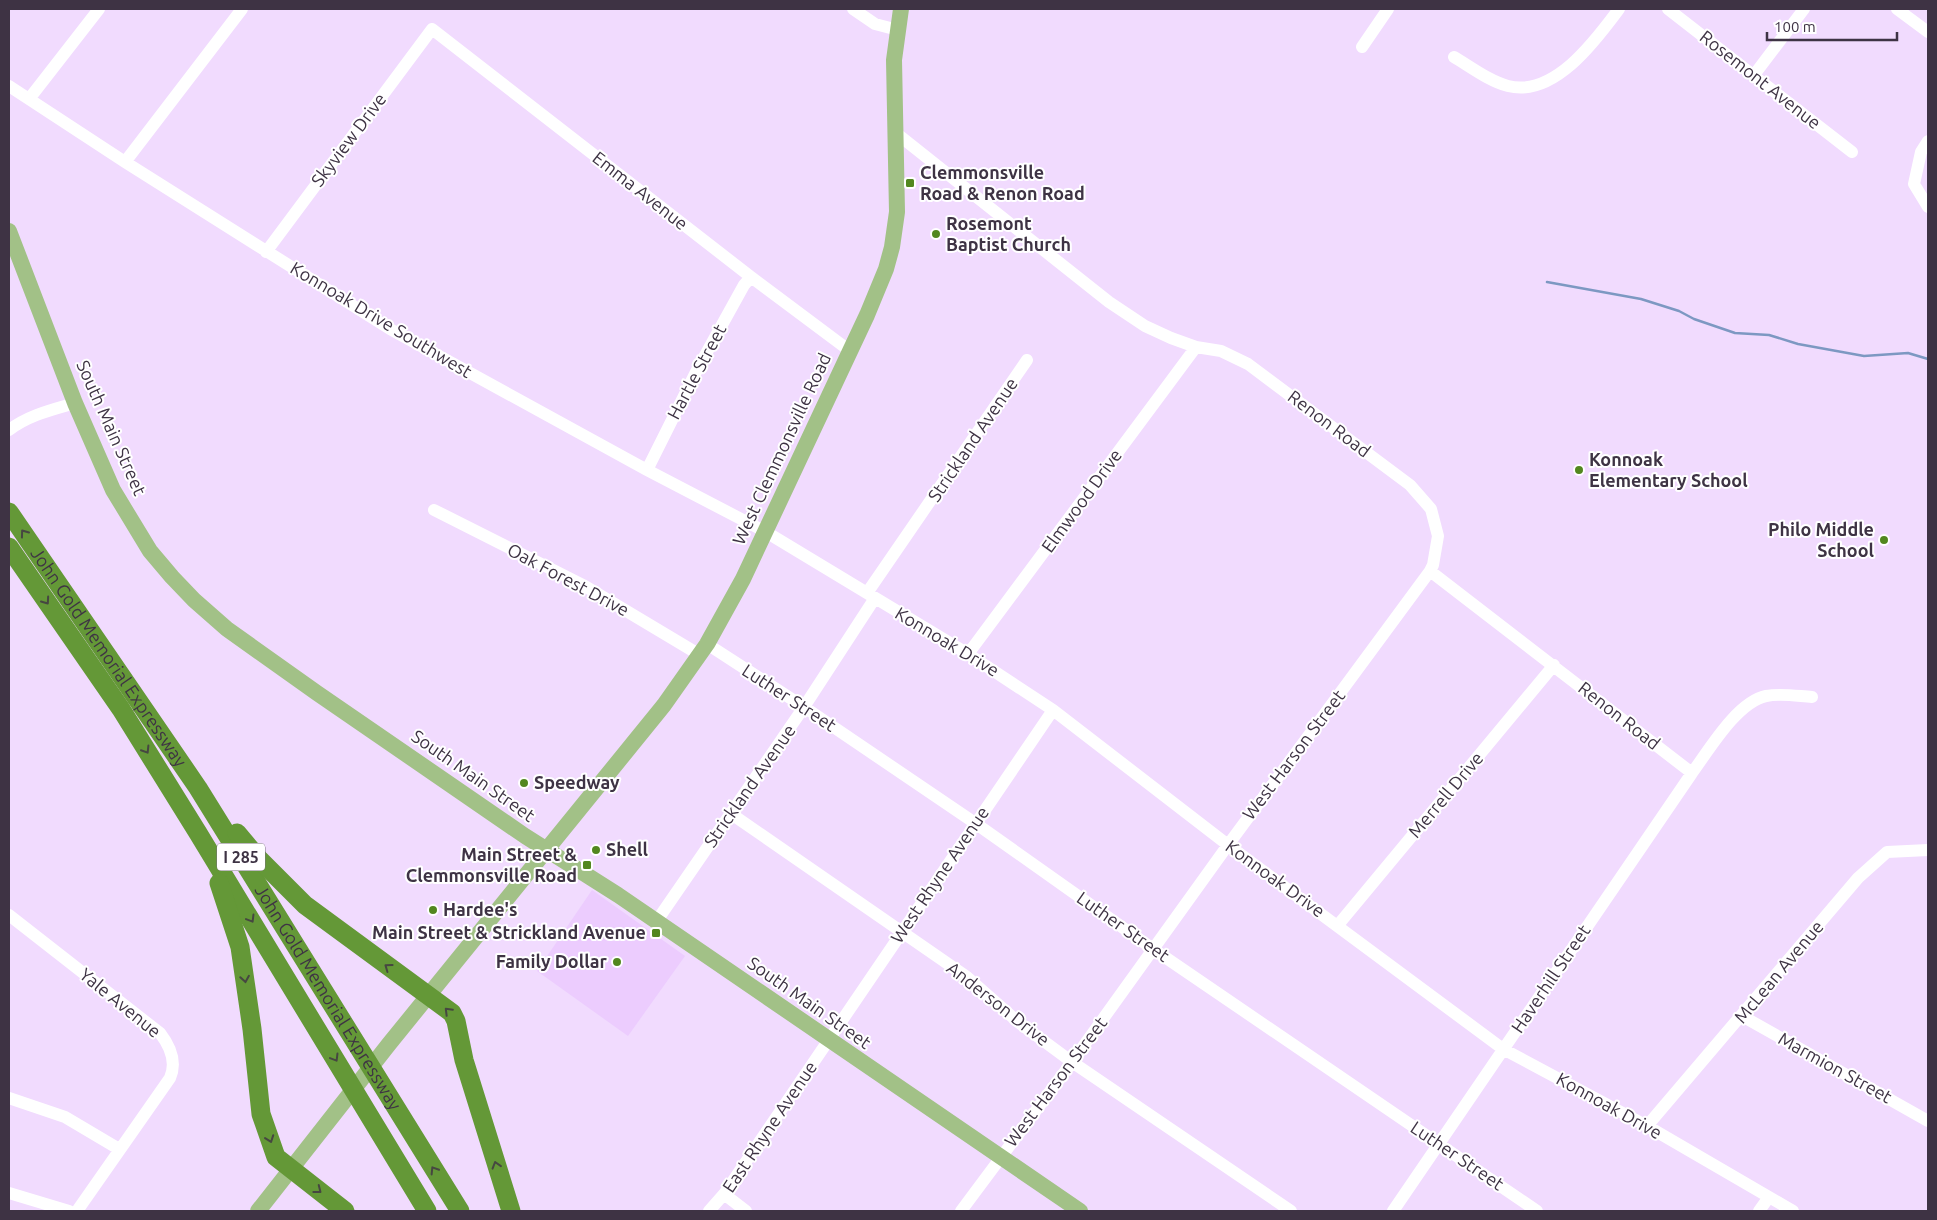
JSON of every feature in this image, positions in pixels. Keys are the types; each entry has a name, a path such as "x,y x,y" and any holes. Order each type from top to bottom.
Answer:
{"highway":[{"name":"John Gold Memorial Expressway","path":"9,512 198,788 460,1211"},
{"name":"John Gold Memorial Expressway","path":"9,547 120,709 198,833 427,1211"},
{"path":"198,788 259,859 305,905 452,1013 456,1021 464,1060 510,1211"},
{"path":"198,833 223,894 240,947 252,1029 261,1114 276,1157 345,1211"}],"main road":[{"name":"West Clemmonsville Road","path":"258,1211 389,1044 664,705 704,650 720,623 766,532 876,296 892,248 897,212 894,60 901,9"},
{"name":"South Main Street","path":"9,231 104,473 132,522 156,558 194,600 228,629 308,687 1080,1211"}],"street":[{"path":"29,99 98,9"},
{"path":"125,162 242,9"},
{"path":"853,9 874,24 898,30"},
{"path":"1362,47 1388,9"},
{"path":"1454,57 1492,80 1506,86 1522,87 1534,85 1556,76 1578,59 1592,45 1619,9"},
{"name":"Rosemont Avenue","path":"1668,9 1852,152"},
{"path":"1754,75 1804,9"},
{"path":"1897,9 1928,32"},
{"name":"Skyview Drive","path":"266,252 432,29"},
{"name":"Emma Avenue","path":"432,29 751,277 850,351"},
{"name":"Konnoak Drive Southwest","path":"9,86 266,252 390,329 647,470 766,532"},
{"name":"Renon Road","path":"896,133 1109,302 1145,326 1196,347 1221,351 1248,364 1410,485 1431,509 1438,536 1433,565 1430,571 1692,773"},
{"path":"1928,141 1921,152 1914,184 1928,207"},
{"name":"Hartle Street","path":"647,470 697,370 744,285 751,277"},
{"name":"Elmwood Drive","path":"968,654 1196,347"},
{"name":"Strickland Avenue","path":"656,922 804,707 871,596 1027,360"},
{"path":"9,430 37,414 75,403"},
{"name":"Oak Forest Drive","path":"434,510 583,585 704,650"},
{"name":"Konnoak Drive","path":"766,532 968,654 1053,710 1228,844 1503,1049 1647,1126 1793,1211"},
{"name":"West Harson Street","path":"961,1211 1072,1062 1228,844 1430,571"},
{"name":"Luther Street","path":"704,650 804,707 975,823 1153,949 1537,1211"},
{"name":"Merrell Drive","path":"1338,925 1554,665"},
{"name":"Haverhill Street","path":"1393,1211 1711,747 1744,708 1757,699 1776,695 1812,697"},
{"name":"West Rhyne Avenue","path":"828,1041 1053,710"},
{"name":"Anderson Drive","path":"730,813 967,977 1018,1022 1072,1062 1291,1211"},
{"name":"McLean Avenue","path":"1647,1126 1856,880 1887,852 1928,850"},
{"name":"Yale Avenue","path":"9,915 160,1033 168,1045 172,1058 172,1074 77,1211"},
{"name":"Marmion Street","path":"1742,1016 1928,1121"},
{"name":"East Rhyne Avenue","path":"709,1211 724,1194 828,1041"},
{"path":"9,1098 65,1117 119,1149"},
{"path":"9,1193 69,1211"},
{"path":"724,1194 746,1211"},
{"path":"1759,1211 1769,1197"}],"shaded area":[{"path":"592,890 685,956 628,1036 537,971"}],"waterway":[{"path":"1547,282 1641,299 1679,311 1694,319 1735,333 1769,335 1798,344 1864,356 1908,353 1928,359"}],"place":[{"name":"Clemmonsville Road & Renon Road","path":"910,183"},
{"name":"Rosemont Baptist Church","path":"936,234"},
{"name":"Konnoak Elementary School","path":"1579,470"},
{"name":"Philo Middle School","path":"1884,540"},
{"name":"Speedway","path":"524,783"},
{"name":"Shell","path":"596,850"},
{"name":"Main Street & Clemmonsville Road","path":"587,865"},
{"name":"Hardee's","path":"433,910"},
{"name":"Main Street & Strickland Avenue","path":"656,933"},
{"name":"Family Dollar","path":"617,962"}]}
